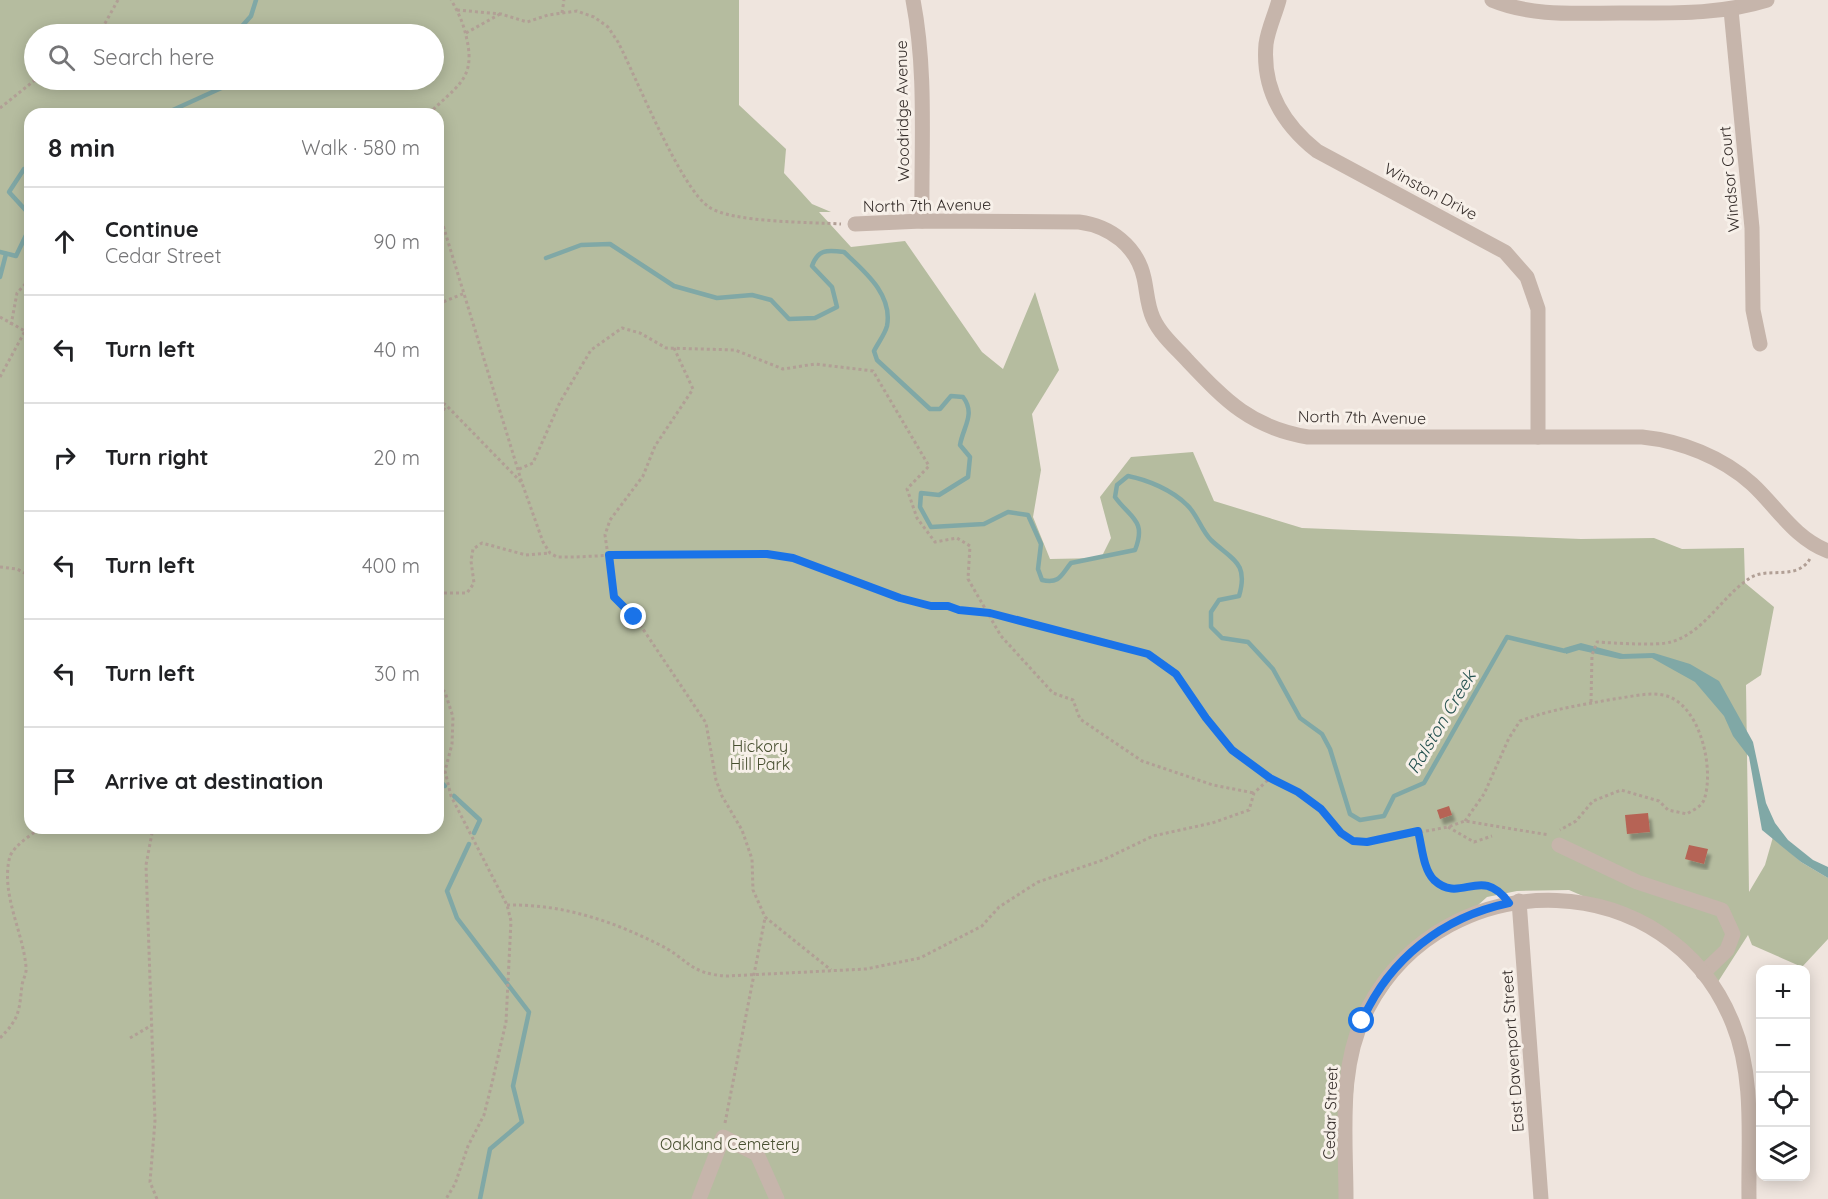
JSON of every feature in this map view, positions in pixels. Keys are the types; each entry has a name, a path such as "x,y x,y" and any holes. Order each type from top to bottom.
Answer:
{"street":[{"name":"Woodridge Avenue","path":"913,0 919,32 921,68 922,221"},
{"name":"Winston Drive","path":"1279,0 1267,43 1268,81 1285,120 1300,137 1317,152 1505,252 1527,277 1538,309 1538,437"},
{"path":"1492,0 1526,10 1556,14 1711,13 1767,0"},
{"name":"Windsor Court","path":"1731,10 1752,228 1753,310 1760,344"},
{"name":"North 7th Avenue","path":"855,224 922,221 1079,222 1103,228 1118,237 1139,263 1147,300 1162,333 1232,405 1247,416 1274,429 1308,436 1642,437 1684,445 1738,473 1752,484 1789,525 1823,548"},
{"path":"1558,845 1637,882 1722,910 1733,934 1727,950 1703,973"},
{"name":"Cedar Street","path":"1346,1199 1346,1087 1354,1042 1368,1008 1382,985 1419,944 1466,916 1514,902 1568,900 1622,913 1670,941 1703,973 1720,998 1742,1050 1747,1077 1749,1199"},
{"name":"East Davenport Street","path":"1514,902 1542,1199"},
{"path":"699,1199 723,1137 757,1154 777,1199"}],"path":[{"path":"105,24 118,0"},
{"path":"436,108 454,91 471,60 457,9 451,0"},
{"path":"561,13 564,0"},
{"path":"457,9 501,14 527,22 561,13 577,12 594,17 608,27 623,50 684,177 709,207 746,217 855,224"},
{"path":"465,33 501,14"},
{"path":"0,108 24,89"},
{"path":"444,228 522,483 543,542 550,553"},
{"path":"11,325 16,293 24,285"},
{"path":"444,302 465,293"},
{"path":"0,317 24,331"},
{"path":"518,470 533,463 560,402 591,350 622,328 640,333 666,348 735,350 783,369 815,364 873,371 929,466 907,489 918,518 935,542 957,538 969,546 968,579 990,613 1001,636 1053,693 1073,700 1080,719 1122,750 1142,761 1213,784 1254,794"},
{"path":"0,377 24,333"},
{"path":"674,348 693,389 655,446 644,476 610,520 605,535 614,597 626,605 706,723 716,780 722,796 742,830 752,858 753,890 765,917 831,970"},
{"path":"444,409 446,405 522,483"},
{"path":"444,593 466,593 474,583 471,561 473,549 482,543 526,555 550,553 567,557 767,554 793,558 900,598 931,606 948,606 966,611 990,613 1090,636 1148,654 1176,674 1206,718 1232,750 1270,778 1298,792 1321,809 1341,833 1353,841 1367,842 1448,827 1465,821 1551,835 1576,821 1593,801 1621,790 1659,801 1668,810 1687,814 1699,807 1704,800 1706,783 1704,750 1694,717 1682,703 1665,695 1645,694 1550,710 1520,721 1509,738 1498,769 1465,821"},
{"path":"1591,702 1592,654 1597,642 1670,642 1697,628 1731,591 1758,573 1792,572 1809,562 1823,548"},
{"path":"0,567 17,569 24,573"},
{"path":"444,691 453,717 452,744 445,771 451,796 507,905 511,921 510,978 506,1022 484,1115 468,1146 455,1184 446,1199"},
{"path":"507,905 532,904 590,915 660,945 705,975 866,969 920,958 982,926 999,907 1038,882 1103,860 1153,836 1230,818 1249,810 1254,794 1270,778"},
{"path":"1448,827 1474,842 1492,836"},
{"path":"1418,831 1426,864 1434,879 1445,886 1459,889 1484,884 1494,886 1514,902"},
{"path":"0,1038 15,1023 20,1009 22,984 27,969 5,894 2,871 9,856 33,834"},
{"path":"152,834 146,865 155,1120 150,1182 157,1199"},
{"path":"723,1137 756,974 765,917"},
{"path":"130,1038 152,1025"}],"green space":[{"name":"Hickory Hill Park","path":"0,0 739,0 739,105 786,149 784,173 812,204 831,212 819,212 851,247 905,241 982,352 1003,369 1035,292 1059,370 1032,414 1041,470 1033,517 1050,559 1101,558 1111,538 1100,497 1131,457 1193,452 1214,501 1302,528 1581,539 1654,538 1682,549 1744,548 1745,583 1774,607 1761,675 1746,685 1749,892 1765,865 1773,837 1801,862 1828,878 1828,939 1804,965 1797,965 1752,945 1748,935 1714,988 1670,941 1622,913 1569,890 1517,891 1487,897 1466,916 1419,944 1357,1034 1346,1199 0,1199"}],"water":[{"path":"1581,643 1623,654 1654,653 1690,664 1719,681 1753,742 1766,803 1775,823 1788,840 1813,860 1828,867 1828,878 1801,862 1762,830 1749,757 1733,736 1724,716 1695,682 1652,658 1620,659 1579,650 1566,654 1564,648"}],"building":[{"path":"1449,806 1452,815 1440,819 1437,810"},
{"path":"1648,813 1650,832 1627,834 1625,815"},
{"path":"1689,845 1708,849 1704,864 1685,859"}],"waterway":[{"name":"Ralston Creek","path":"244,24 251,16 256,0"},
{"name":"Ralston Creek","path":"177,108 217,90"},
{"path":"24,169 9,192 24,208"},
{"path":"0,252 16,256 24,239"},
{"name":"Ralston Creek","path":"546,258 581,245 610,244 674,286 717,298 752,295 771,300 789,319 815,318 837,307 832,287 812,266 817,256 824,252 844,252 875,284 886,304 887,326 874,351 877,360 930,409 940,409 951,396 963,397 967,403 969,415 960,445 970,457 968,477 939,495 921,493 920,507 931,527 984,524 1008,512 1028,515 1041,544 1038,569 1042,580 1053,581 1060,578 1071,563 1135,550 1138,526 1115,497 1117,485 1128,476 1167,490 1190,509 1211,540 1232,558 1240,569 1242,585 1239,596 1219,600 1211,612 1211,627 1222,638 1248,642 1273,669 1300,718 1322,734 1330,749 1350,814 1360,820 1384,816 1394,796 1424,783 1507,637 1565,651 1570,649"},
{"path":"0,277 6,254"},
{"path":"454,796 480,820 474,833"},
{"path":"469,844 447,891 457,918 529,1012 513,1086 522,1122 490,1149 480,1199"}],"route":[{"path":"634,617 626,605 614,597 614,580 609,555 767,554 793,558 900,598 931,606 948,606 959,610 990,613 1112,642 1148,654 1176,674 1190,691 1206,718 1232,750 1248,764 1298,792 1321,809 1341,833 1353,841 1367,842 1418,831 1426,864 1434,879 1445,886 1459,889 1484,884 1494,886 1509,903 1466,916 1419,944 1399,963 1382,985 1362,1021"}],"park label":[{"name":"Oakland Cemetery","path":"730,1144"}]}
